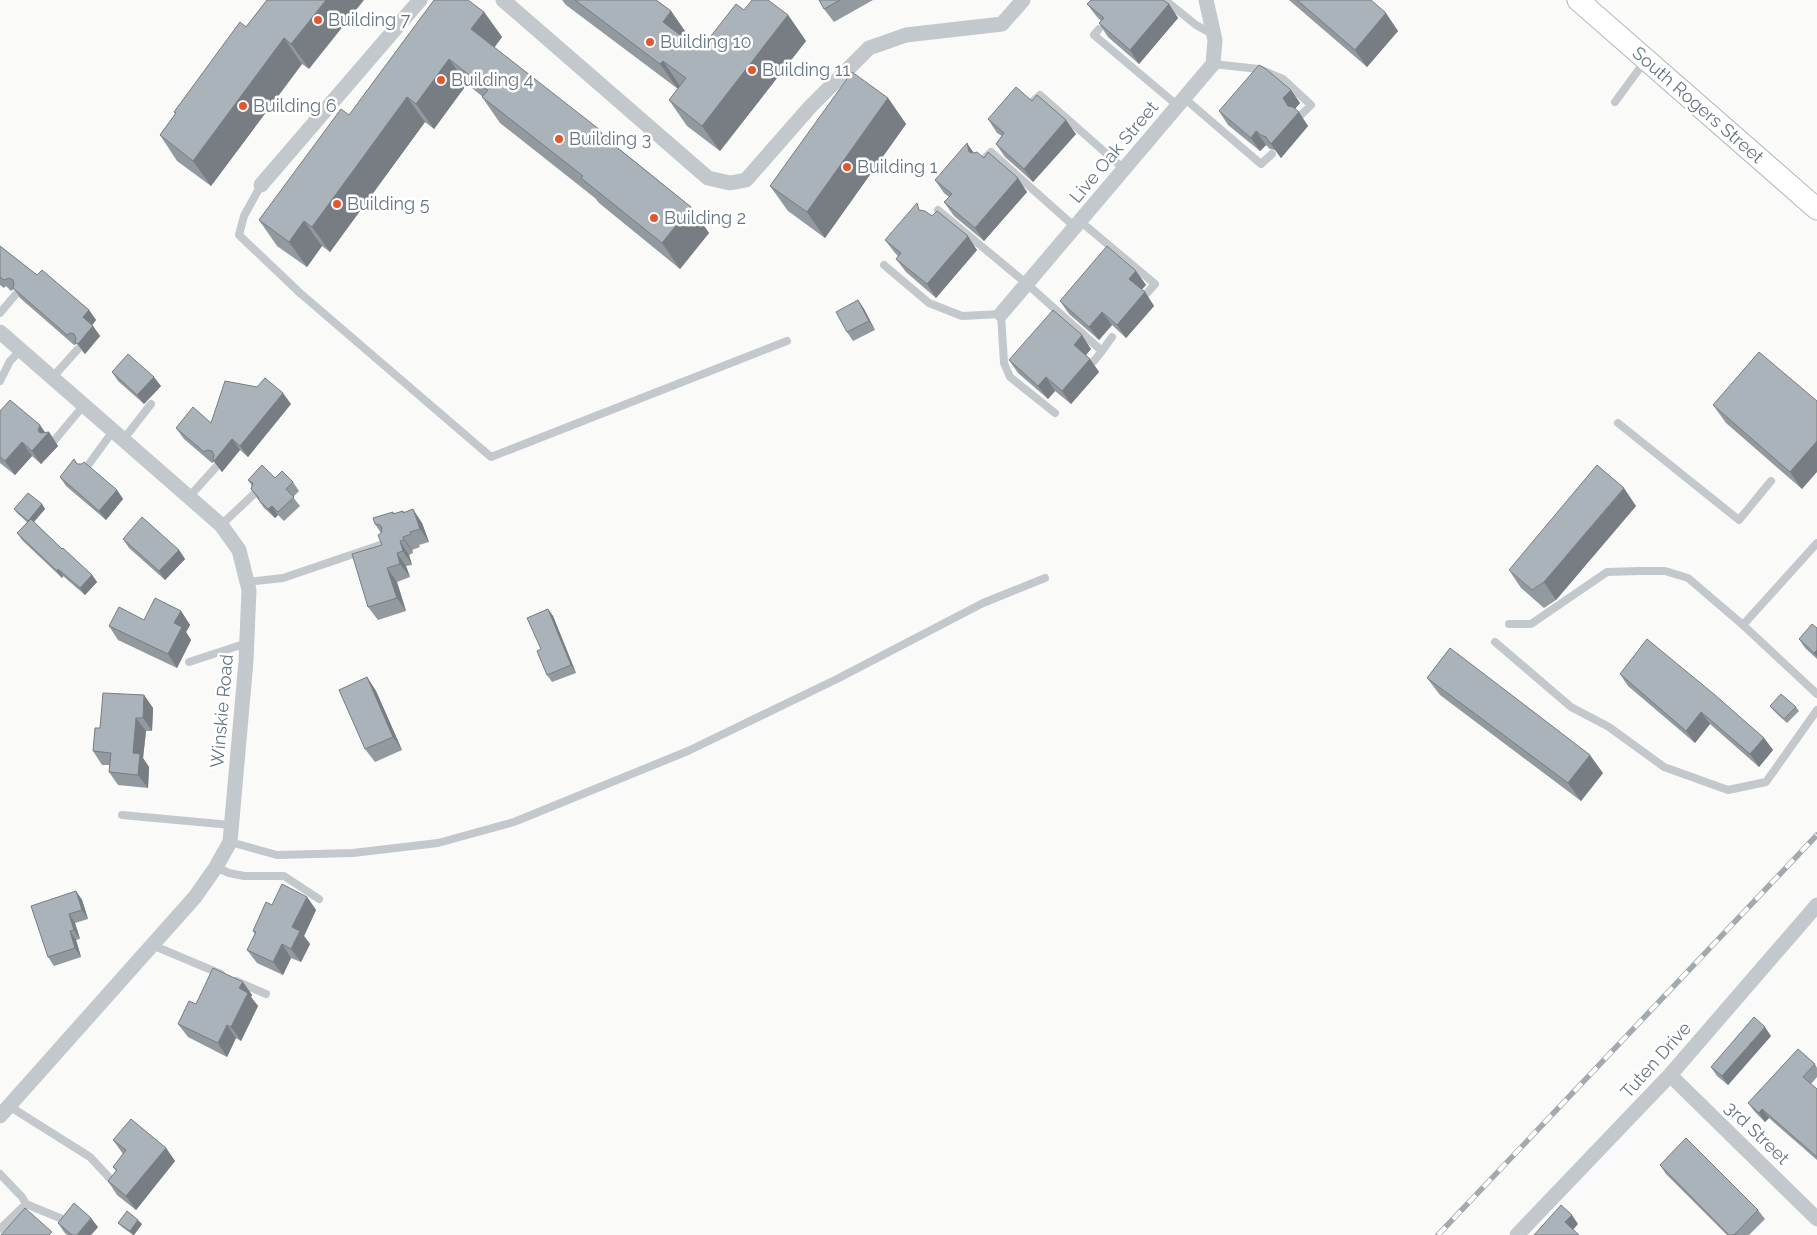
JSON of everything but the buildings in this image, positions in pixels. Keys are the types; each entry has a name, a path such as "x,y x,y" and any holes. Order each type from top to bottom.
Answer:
{"street":[{"path":"261,186 420,0"},
{"path":"503,0 708,178 730,183 746,180 810,107 869,48 906,35 1002,24 1023,0"},
{"path":"1206,0 1214,34 1213,64"},
{"name":"South Rogers Street","path":"1578,0 1817,209"},
{"name":"Live Oak Street","path":"1002,314 1213,64"},
{"name":"Winskie Road","path":"0,332 221,525 239,550 249,590 247,642 230,842 216,867 195,897 4,1111"},
{"name":"Tuten Drive","path":"1517,1235 1670,1075 1817,905"},
{"name":"3rd Street","path":"1670,1075 1817,1218"}],"lane":[{"path":"1165,0 1196,25 1214,34"},
{"path":"1099,29 1094,35 1261,164 1272,154"},
{"path":"1615,102 1646,60"},
{"path":"1213,64 1259,69 1282,78 1311,105 1302,115"},
{"path":"1033,101 1040,95 1124,169"},
{"path":"982,161 992,150 1077,224 1155,284 1147,293"},
{"path":"261,186 244,216 239,235 300,293 491,457 787,341"},
{"path":"932,219 945,202"},
{"path":"938,210 1027,284 1102,351"},
{"path":"884,265 929,303 962,316 1002,314 1004,363 1010,377 1055,413"},
{"path":"0,313 16,294"},
{"path":"1094,361 1112,337"},
{"path":"52,378 78,349"},
{"path":"0,381 10,361 21,350"},
{"path":"86,468 151,404"},
{"path":"53,442 84,405"},
{"path":"1618,423 1739,520 1771,481"},
{"path":"189,497 216,467"},
{"path":"221,525 254,494"},
{"path":"247,582 283,578 386,543"},
{"path":"1743,625 1817,543"},
{"path":"1510,624 1531,624 1607,572 1665,571 1688,578 1743,625 1817,694"},
{"path":"230,842 277,855 353,853 438,843 514,822 688,751 837,679 983,603 1045,578"},
{"path":"189,662 247,642"},
{"path":"1495,642 1571,707 1609,727 1664,767 1728,790 1766,782 1817,710"},
{"path":"122,815 231,825"},
{"path":"216,867 229,873 244,876 284,876 319,899"},
{"path":"152,945 266,994"},
{"path":"4,1111 90,1157 117,1186"},
{"path":"0,1174 22,1197 26,1204 67,1221"},
{"path":"0,1229 26,1204"}],"railway":[{"path":"1438,1235 1817,835"}],"place":[{"name":"Building 7","path":"318,20"},
{"name":"Building 10","path":"650,42"},
{"name":"Building 11","path":"752,70"},
{"name":"Building 4","path":"441,80"},
{"name":"Building 6","path":"243,106"},
{"name":"Building 3","path":"559,139"},
{"name":"Building 1","path":"847,167"},
{"name":"Building 5","path":"337,204"},
{"name":"Building 2","path":"654,218"}]}
